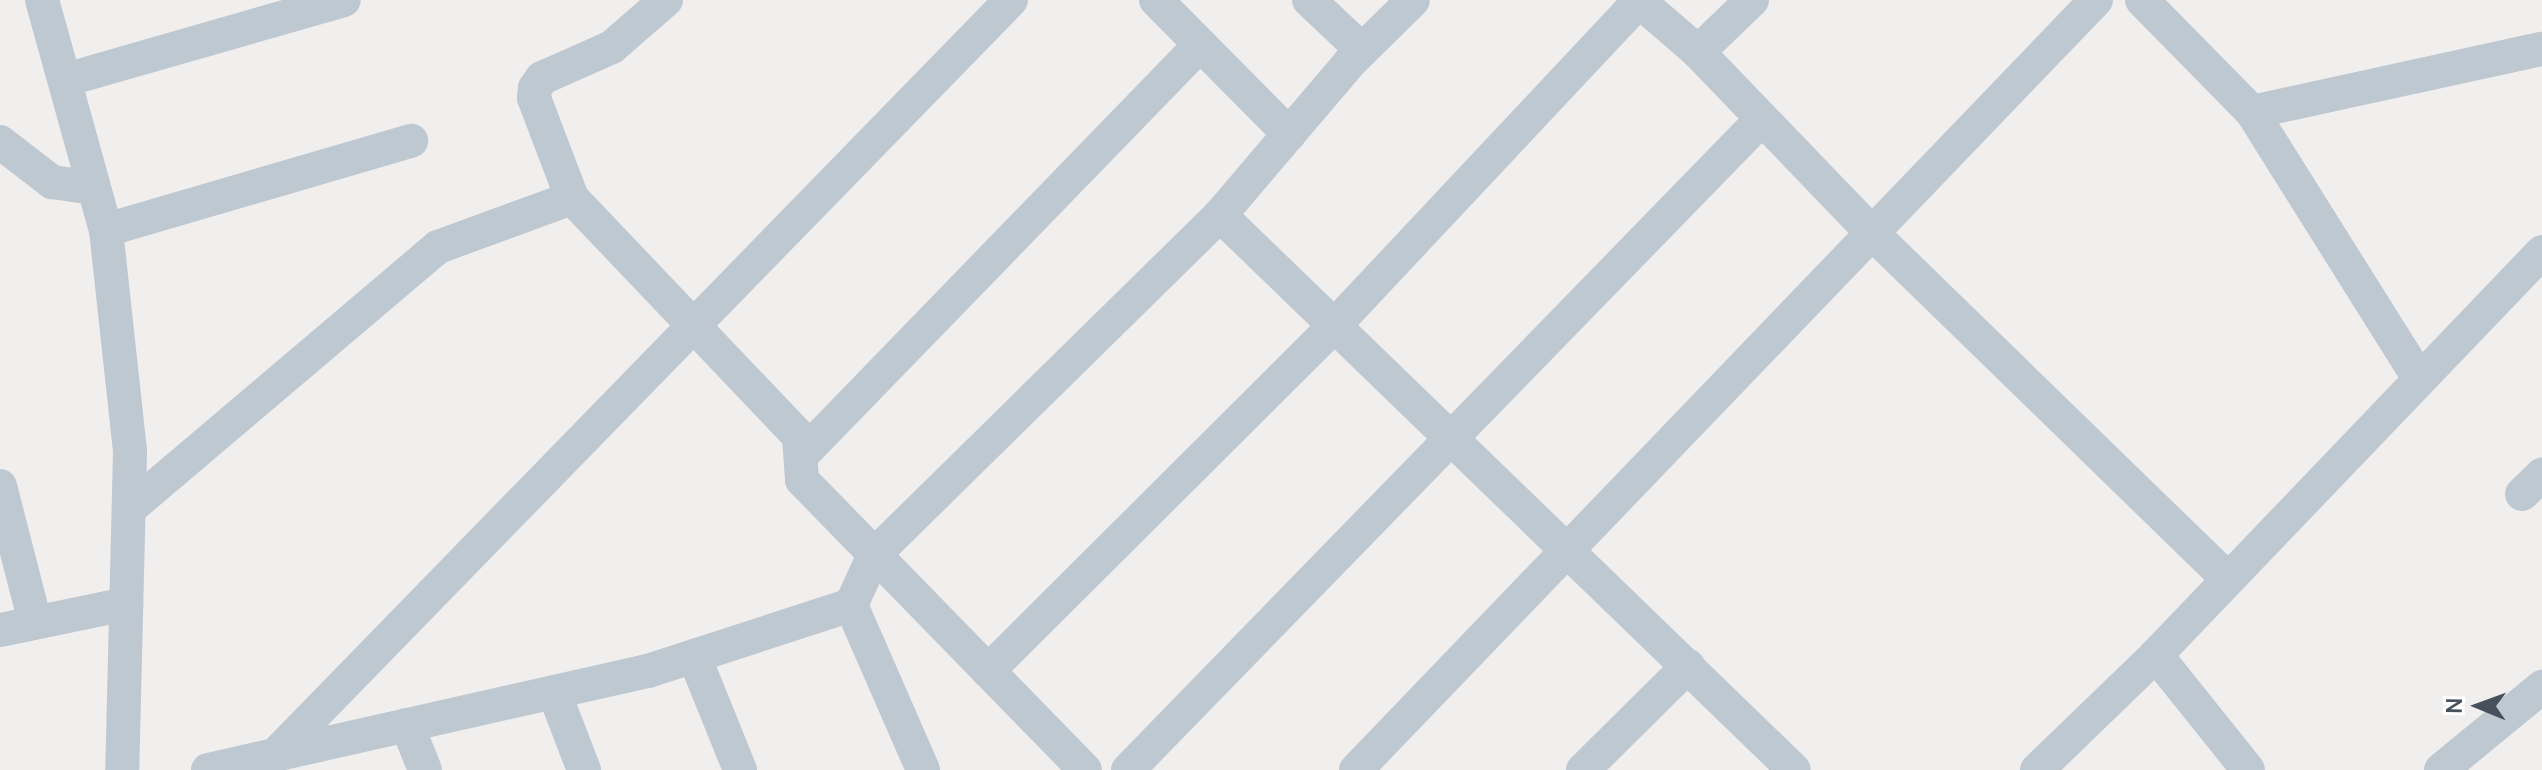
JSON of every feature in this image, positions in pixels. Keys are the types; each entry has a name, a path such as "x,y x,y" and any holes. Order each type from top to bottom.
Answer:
{"street":[{"path":"42,0 106,230 130,452 122,770"},
{"path":"65,80 344,0"},
{"path":"666,0 612,47 542,78 535,88 534,98 572,198 697,323 799,436 804,453 802,480 1085,770"},
{"path":"265,761 1011,0"},
{"path":"1156,0 1289,134"},
{"path":"1309,0 1362,50"},
{"path":"208,770 265,761 554,692 694,656 851,605 874,555 1220,215 1362,50 1413,0"},
{"path":"1698,52 1752,0"},
{"path":"1356,770 2096,0"},
{"path":"2142,0 2252,112 2418,377"},
{"path":"988,671 1335,325 1639,1 1698,52 1760,121 1872,233 2228,579"},
{"path":"804,453 1200,45"},
{"path":"2252,112 2542,49"},
{"path":"1128,770 1760,121"},
{"path":"106,230 411,141"},
{"path":"0,142 52,182 94,188"},
{"path":"129,509 438,247 572,198"},
{"path":"1220,215 1570,550 1794,770"},
{"path":"2037,770 2156,655 2418,377 2542,252"},
{"path":"0,486 35,622"},
{"path":"0,630 126,604"},
{"path":"851,605 923,770"},
{"path":"2156,655 2248,770"},
{"path":"694,656 740,770"},
{"path":"1583,770 1688,666"},
{"path":"2441,770 2542,687"},
{"path":"554,692 584,770"},
{"path":"407,725 425,770"}]}
